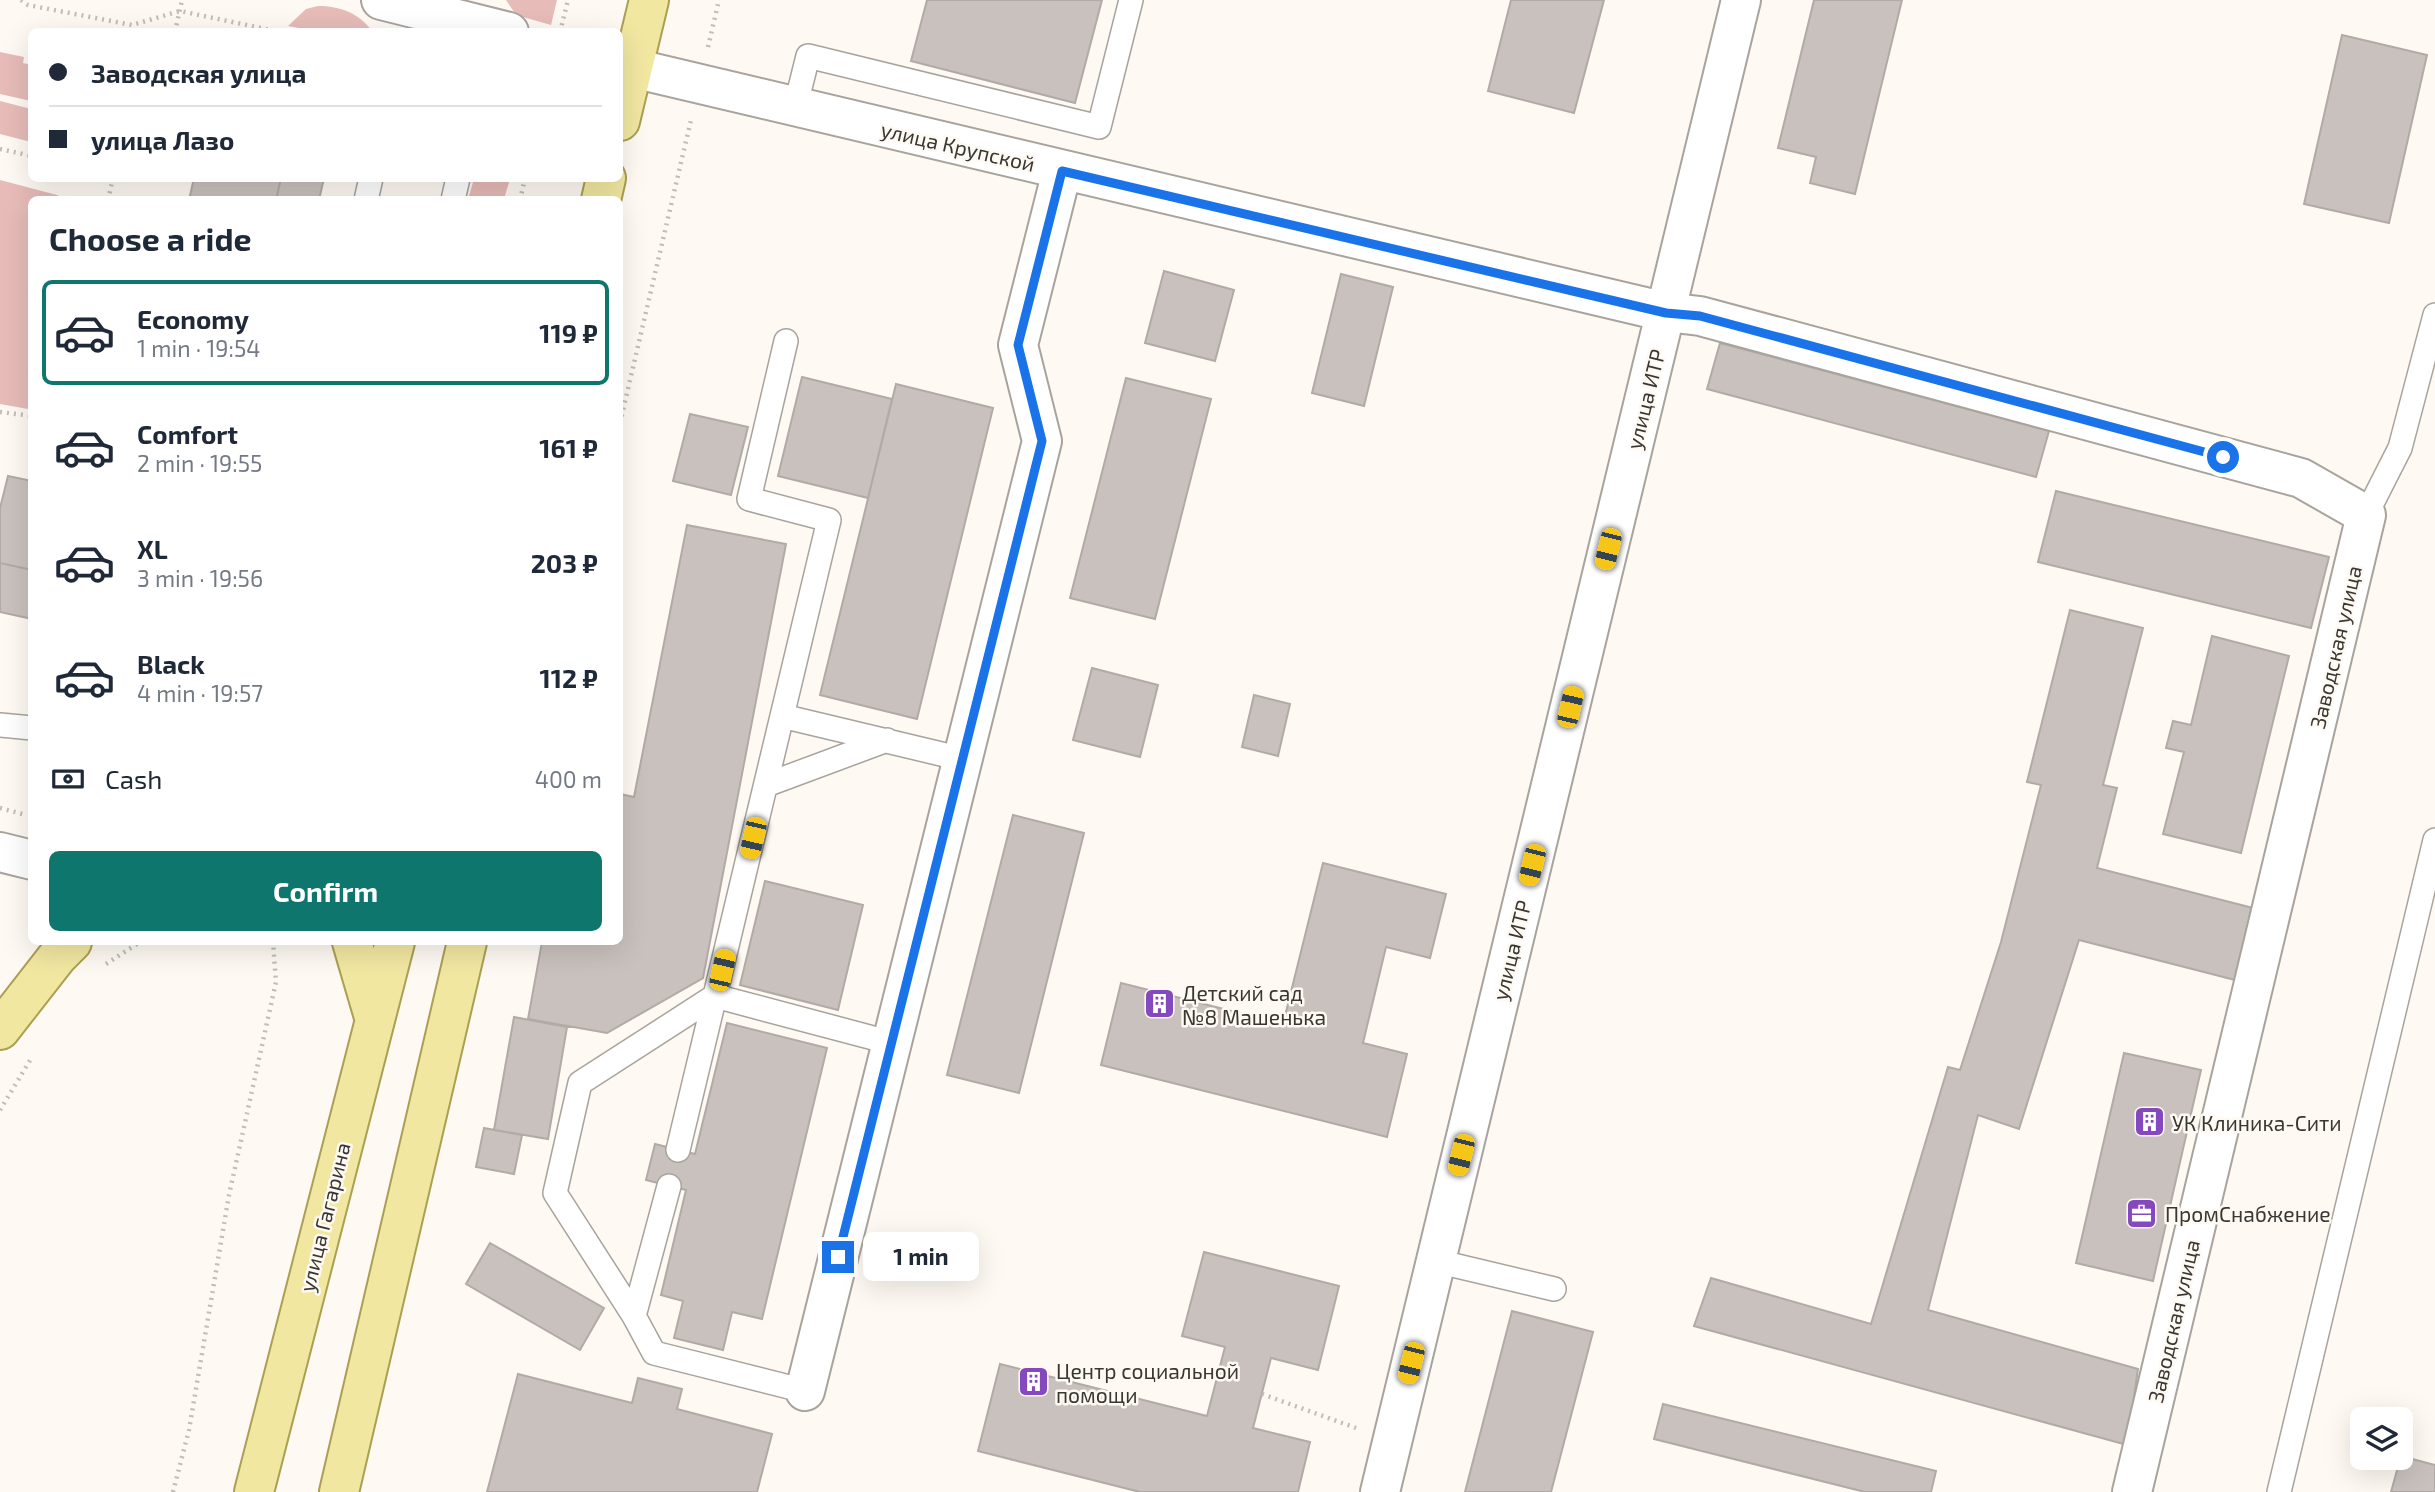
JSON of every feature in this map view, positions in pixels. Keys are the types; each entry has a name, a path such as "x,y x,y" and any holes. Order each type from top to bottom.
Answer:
{"main road":[{"path":"623,94 626,67 649,0"},
{"path":"353,945 374,1017"},
{"name":"улица Гагарина","path":"254,1492 393,945"},
{"path":"339,1492 466,945"},
{"path":"0,1030 71,947"}],"street":[{"name":"улица ИТР","path":"1380,1492 1741,0"},
{"path":"400,13 491,23"},
{"name":"улица Крупской","path":"626,67 1666,313"},
{"path":"805,1391 1042,441 1018,345 1062,171"},
{"path":"1666,313 1700,316 2301,478 2367,514"},
{"name":"Заводская улица","path":"2132,1492 2367,514"},
{"path":"0,852 28,859"}],"lane":[{"path":"795,108 808,56 1099,127 1132,0"},
{"path":"2367,514 2400,448 2435,315"},
{"path":"678,1150 829,520 749,499 786,341"},
{"path":"782,716 962,759"},
{"path":"0,725 28,728"},
{"path":"766,785 887,740"},
{"path":"2279,1492 2435,840"},
{"path":"805,1391 654,1353 634,1316 555,1193 579,1083 716,996 892,1043"},
{"path":"634,1316 669,1186"},
{"path":"1436,1261 1554,1289"}],"path":[{"path":"21,0 28,5 132,25 180,11 261,28"},
{"path":"176,28 182,0"},
{"path":"561,28 568,0"},
{"path":"623,410 719,0"},
{"path":"0,149 28,155"},
{"path":"0,412 28,416"},
{"path":"0,808 28,815"},
{"path":"173,1492 189,1430 229,1195 276,982 274,945"},
{"path":"1262,1394 1392,1440"}],"shaded area":[{"path":"506,0 557,0 551,25 516,15"},
{"path":"318,6 334,7 348,12 370,28 288,26 306,9"},
{"path":"0,52 24,57 23,63 28,64 28,100 0,94"},
{"path":"0,101 28,108 28,141 0,134"},
{"path":"0,180 59,196 28,196 28,409 0,404"},
{"path":"473,182 509,182 505,196 469,196"}],"building":[{"path":"927,0 1102,0 1075,103 911,61"},
{"path":"1511,0 1604,0 1574,113 1488,91"},
{"path":"1814,0 1902,0 1855,194 1810,183 1816,157 1778,148"},
{"path":"2342,35 2427,55 2389,223 2304,204"},
{"path":"193,182 280,182 277,196 190,196"},
{"path":"280,182 323,182 320,196 277,196"},
{"path":"1164,271 1234,290 1215,361 1145,343"},
{"path":"1341,274 1393,287 1364,406 1312,393"},
{"path":"1720,343 2049,431 2036,477 1707,389"},
{"path":"802,377 892,399 868,498 778,476"},
{"path":"1126,378 1211,399 1155,619 1070,598"},
{"path":"896,384 993,408 917,719 820,695"},
{"path":"690,414 748,427 731,495 673,481"},
{"path":"8,476 28,480 28,569 0,563 0,508"},
{"path":"2056,491 2329,557 2311,628 2038,562"},
{"path":"687,525 786,544 703,978 607,1033 528,1019 541,945 623,945 623,795 634,797"},
{"path":"0,563 28,569 28,618 0,612"},
{"path":"2070,610 2143,628 2103,785 2117,788 2097,868 2253,908 2235,980 2079,940 2019,1129 1978,1115 1928,1310 2138,1369 2127,1445 1694,1326 1711,1278 1871,1324 1948,1067 1960,1070 2001,942 2041,785 2027,782"},
{"path":"2212,636 2289,656 2241,853 2163,834 2184,752 2166,748 2173,721 2191,725"},
{"path":"1092,668 1158,685 1140,757 1073,740"},
{"path":"1254,695 1290,704 1278,756 1242,747"},
{"path":"1013,815 1084,833 1019,1093 947,1075"},
{"name":"Детский сад №8 Машенька","path":"1323,863 1446,894 1430,958 1386,947 1363,1043 1407,1054 1387,1137 1101,1065 1121,983 1283,1024"},
{"path":"765,881 863,905 838,1010 740,985"},
{"path":"514,1017 567,1027 548,1139 494,1130"},
{"path":"727,1023 827,1048 762,1319 732,1312 723,1350 674,1338 683,1301 661,1295 686,1190 646,1180 655,1144 695,1154"},
{"name":"УК Клиника-Сити","path":"2124,1053 2201,1070 2153,1281 2076,1263"},
{"path":"484,1128 522,1135 514,1174 476,1167"},
{"path":"490,1243 604,1308 580,1350 466,1284"},
{"name":"Центр социальной помощи","path":"1204,1252 1339,1286 1318,1370 1271,1358 1253,1428 1310,1442 1298,1492 1140,1492 978,1451 1000,1364 1207,1416 1225,1347 1182,1336"},
{"path":"1512,1311 1593,1332 1551,1492 1465,1492"},
{"path":"518,1374 632,1403 638,1378 682,1389 677,1409 772,1434 757,1492 487,1492"},
{"path":"1663,1404 1936,1471 1931,1492 1865,1492 1654,1439"},
{"path":"2413,1459 2435,1465 2435,1492 2391,1492 2397,1470 2413,1470"}],"place":[{"name":"Детский сад №8 Машенька","path":"1159,1004"},
{"name":"УК Клиника-Сити","path":"2149,1122"},
{"name":"ПромСнабжение","path":"2142,1213"},
{"name":"Центр социальной помощи","path":"1033,1382"}],"route":[{"path":"838,1257 1042,441 1018,345 1062,171 1666,313 1700,316 2223,457"}]}
